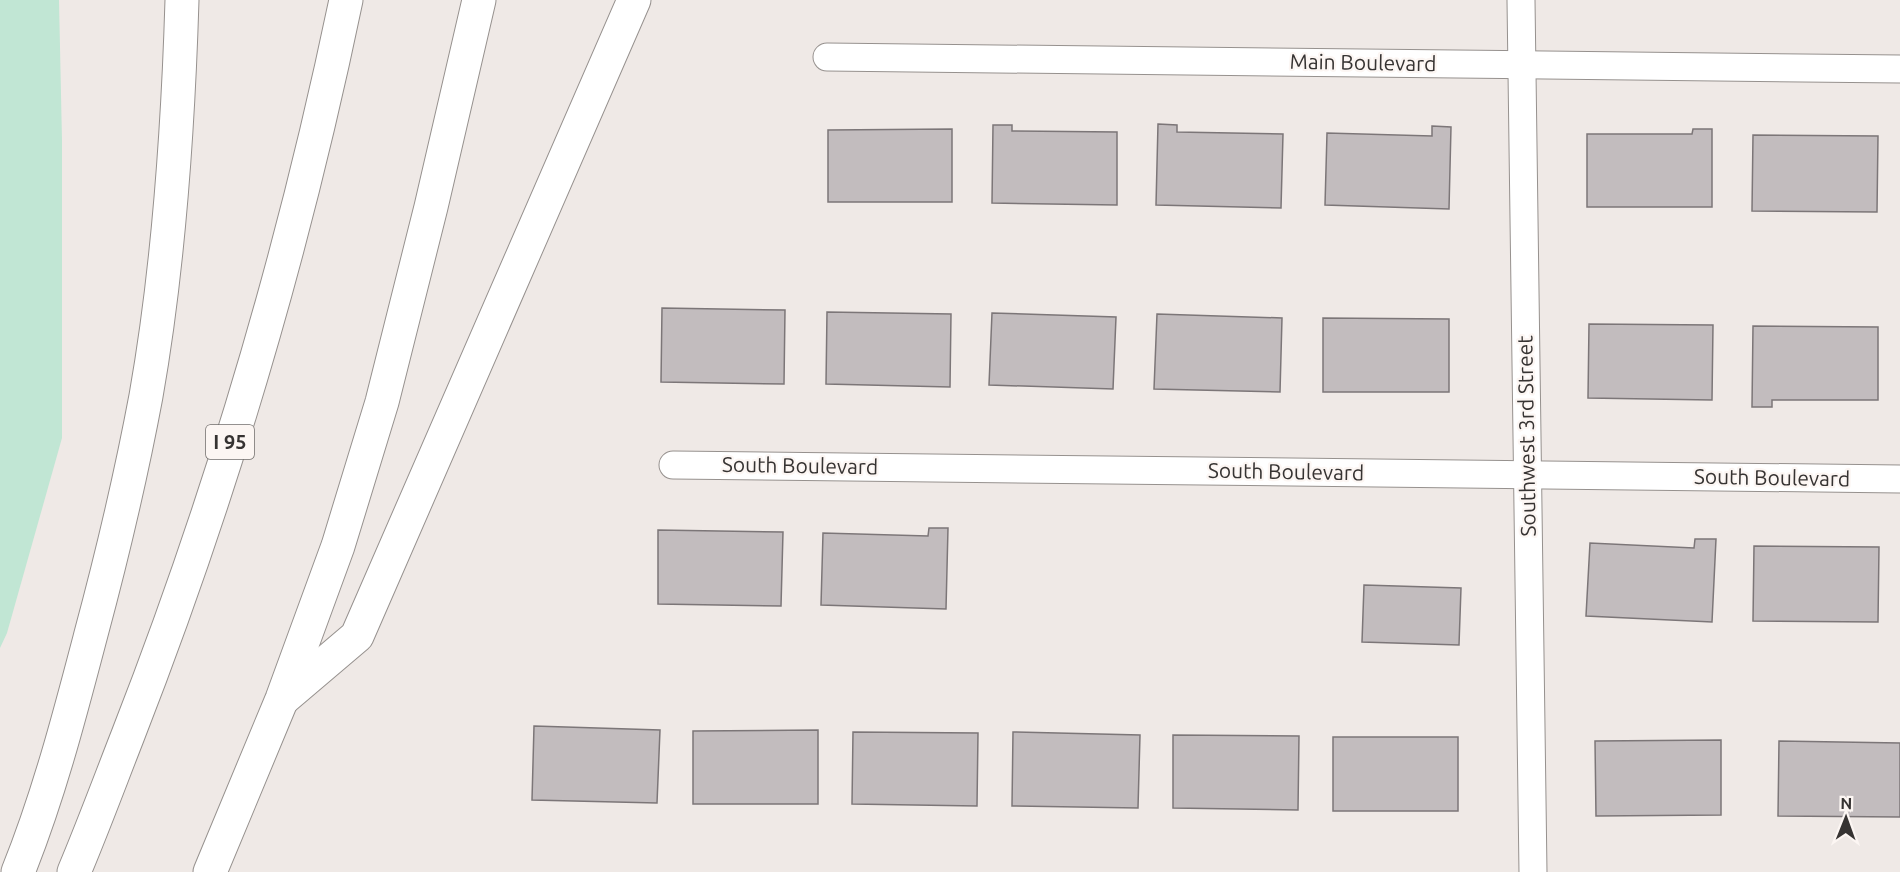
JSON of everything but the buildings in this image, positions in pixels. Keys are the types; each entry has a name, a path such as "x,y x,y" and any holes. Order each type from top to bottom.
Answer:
{"highway":[{"path":"18,872 72,707 113,548 146,396 172,186 182,0"},
{"name":"I 95","path":"74,872 160,652 256,361 298,206 346,0"},
{"path":"210,872 282,699 338,546 382,402 431,207 479,0"},
{"path":"282,699 357,636 634,0"}],"street":[{"name":"Southwest 3rd Street","path":"1521,0 1533,872"},
{"name":"Main Boulevard","path":"826,57 1900,69"},
{"name":"South Boulevard","path":"673,465 1900,479"}],"green space":[{"path":"0,0 59,0 62,141 62,438 7,633 0,648"}]}
